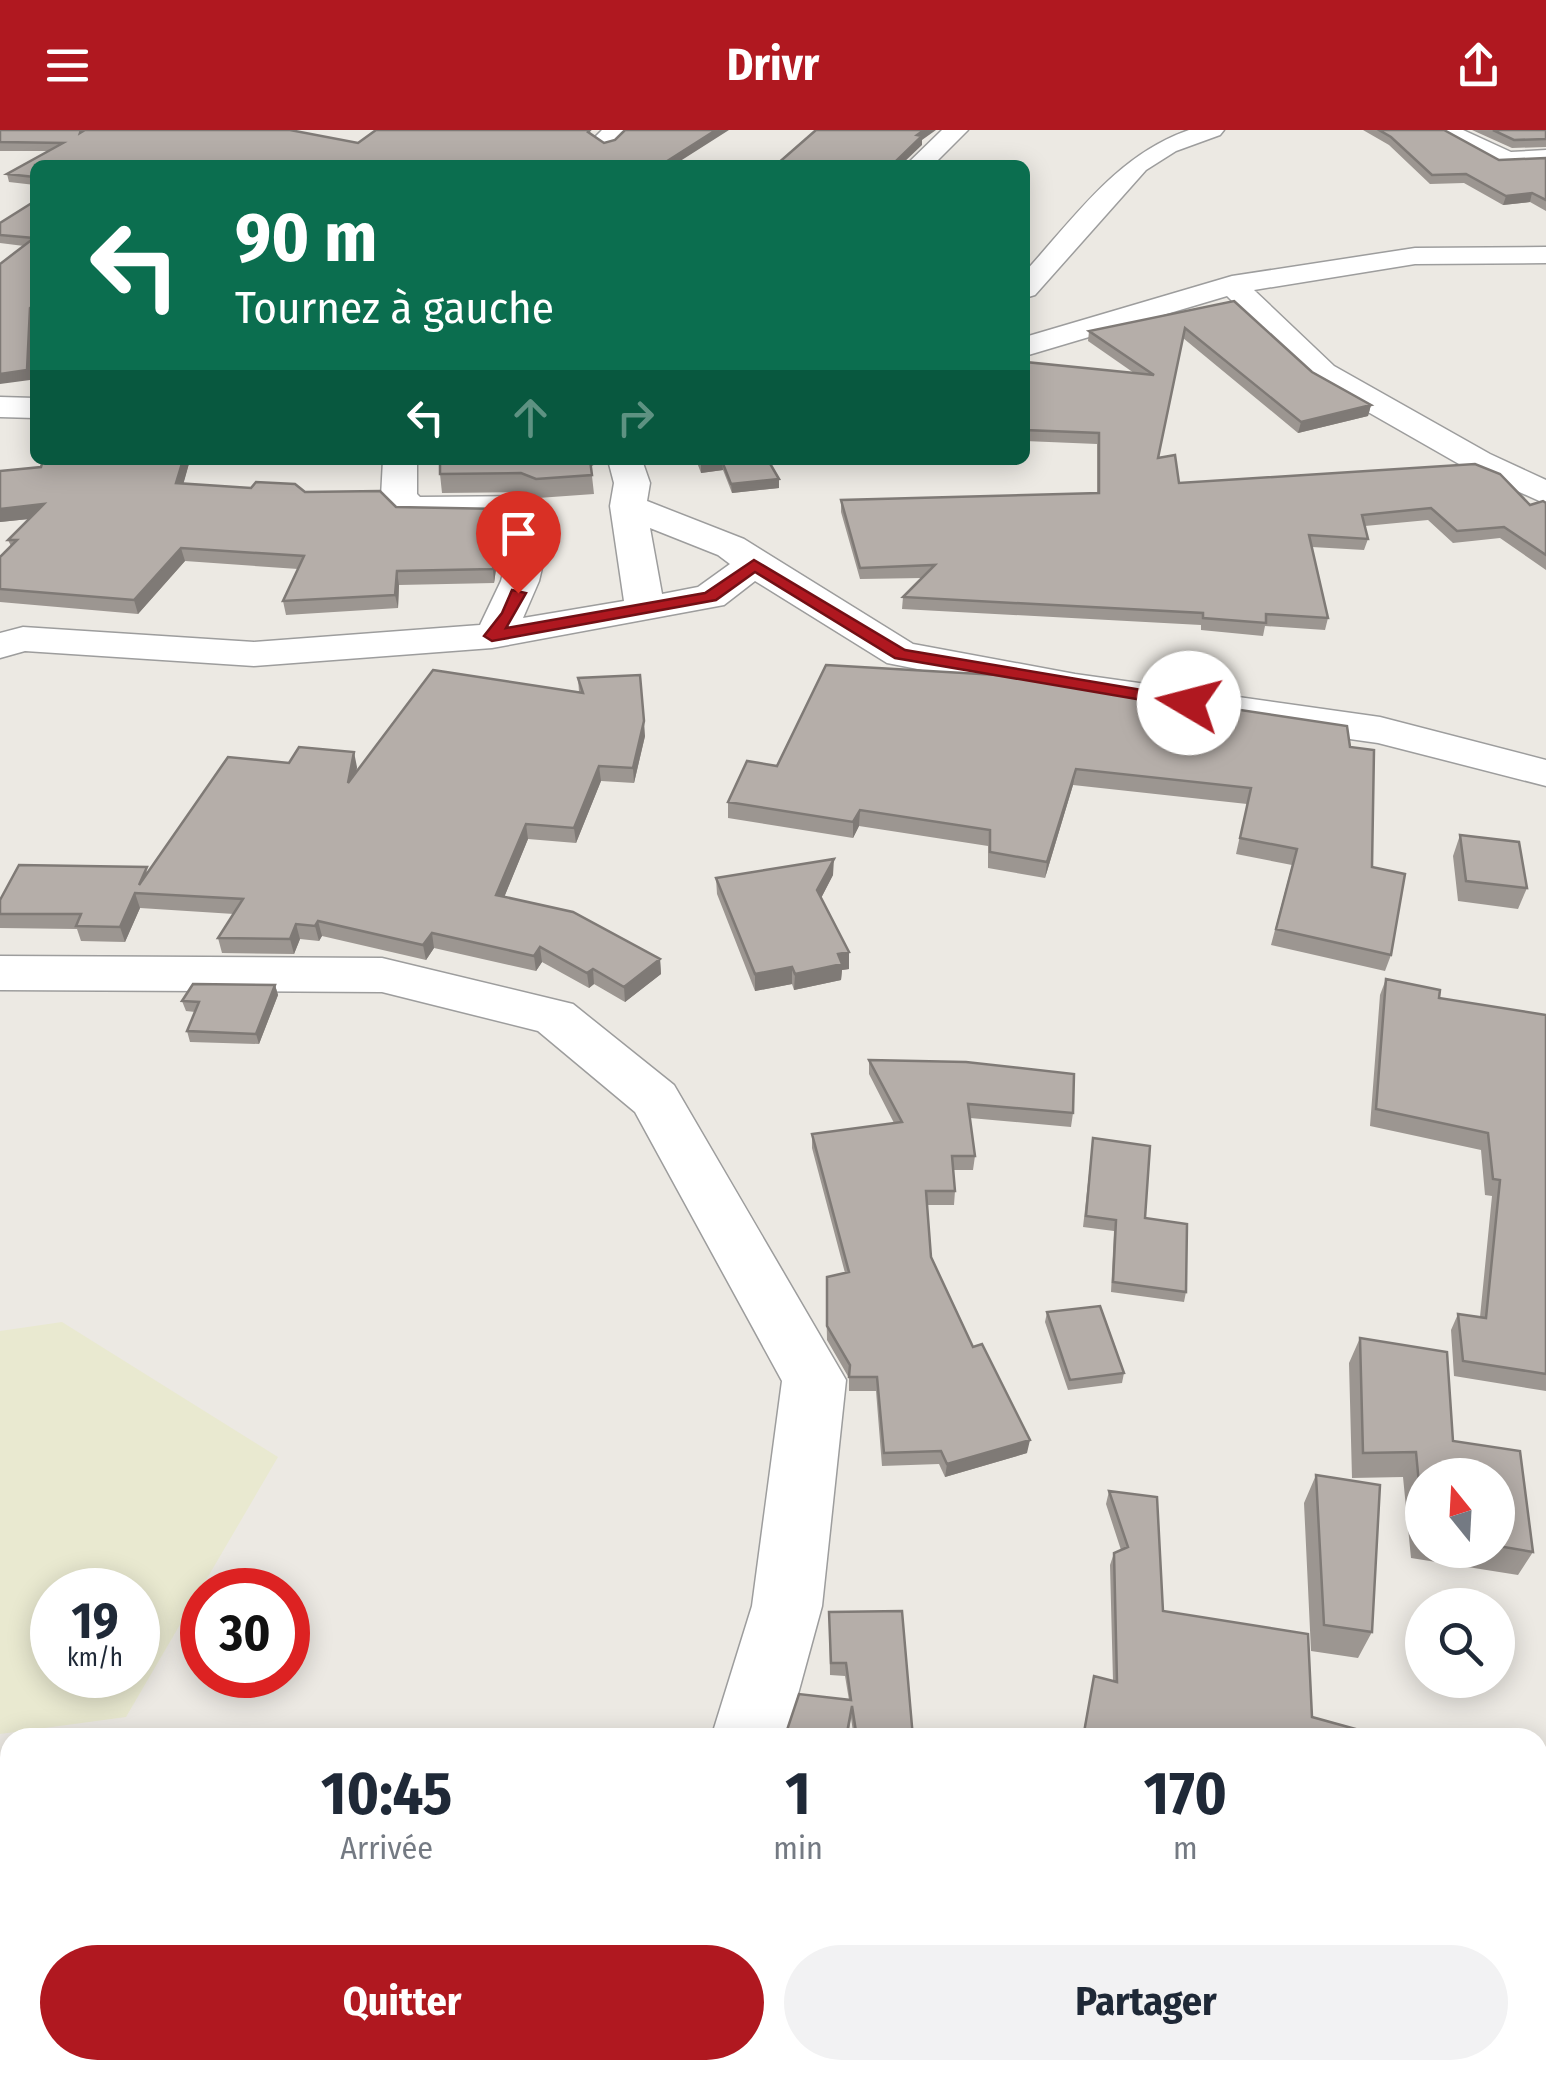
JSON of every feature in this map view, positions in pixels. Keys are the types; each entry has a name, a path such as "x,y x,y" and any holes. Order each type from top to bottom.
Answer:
{"street":[{"path":"923,160 956,130"},
{"path":"1030,283 1137,165 1167,146 1212,130"},
{"path":"1444,130 1508,160 1546,157"},
{"path":"1030,345 1232,286 1414,256 1546,255"},
{"path":"1232,286 1323,374 1478,461 1546,493"},
{"path":"0,407 30,408"},
{"path":"400,465 399,497 410,508 523,507 535,520 518,593 509,614 492,636"},
{"path":"626,465 632,483 628,506 645,608"},
{"path":"628,506 731,547 900,654 1075,686 1380,730 1546,774"},
{"path":"8,639 254,654 492,636 710,597 754,564"},
{"path":"0,973 382,975 556,1017 655,1099 814,1380 787,1606 751,1728"}],"green space":[{"path":"62,1322 278,1457 213,1568 180,1568 180,1625 160,1659 160,1568 30,1568 30,1698 137,1698 126,1717 44,1728 0,1728 0,1331"}],"building":[{"path":"0,130 290,130 358,143 376,130 590,130 604,143 615,140 625,130 716,130 669,160 32,160 63,143 0,142"},
{"path":"816,130 924,130 897,160 782,160"},
{"path":"1379,130 1444,130 1499,160 1546,158 1546,200 1532,193 1506,196 1466,174 1432,175"},
{"path":"1493,130 1546,130 1546,139 1514,140"},
{"path":"30,161 30,176 7,174"},
{"path":"30,204 30,238 0,235 0,223"},
{"path":"30,241 27,370 0,374 0,264"},
{"path":"1234,301 1312,372 1371,405 1301,422 1185,328 1158,458 1175,455 1179,483 1475,464 1500,474 1530,505 1546,503 1546,555 1504,527 1457,531 1431,508 1362,515 1368,539 1309,535 1328,618 1266,614 1266,623 1203,618 1203,613 903,597 935,565 860,568 841,500 1099,493 1099,433 1030,430 1030,363 1154,375 1089,331"},
{"path":"181,465 176,483 251,488 256,482 295,484 305,492 380,491 396,507 501,509 493,569 397,571 395,595 283,601 304,556 181,548 134,600 0,589 0,557 17,540 8,540 44,504 0,509 0,471"},
{"path":"440,465 591,465 592,475 536,479 521,473 440,474"},
{"path":"724,465 771,465 779,479 731,484"},
{"path":"826,665 1015,676 1347,726 1350,747 1374,750 1372,867 1405,874 1391,955 1276,929 1297,849 1240,838 1251,788 1076,769 1047,862 990,852 990,830 860,810 853,822 728,802 747,761 777,766"},
{"path":"433,670 583,693 578,678 640,675 644,721 633,768 599,766 574,828 526,824 496,895 573,912 660,959 624,987 593,969 587,973 540,947 534,956 432,933 423,945 318,921 315,926 296,924 290,939 218,938 243,899 135,893 120,927 76,926 81,914 0,914 0,900 19,865 147,867 139,885 228,757 289,763 299,747 354,752 348,783"},
{"path":"1460,835 1519,842 1527,888 1466,881"},
{"path":"834,859 817,890 849,952 838,954 842,964 795,974 792,967 755,974 716,878"},
{"path":"1386,979 1440,990 1439,998 1546,1015 1546,1374 1463,1361 1458,1314 1486,1318 1500,1180 1493,1179 1488,1133 1376,1109"},
{"path":"193,984 275,985 256,1034 187,1031 199,1002 182,1001"},
{"path":"869,1060 966,1062 1074,1074 1073,1113 968,1104 975,1156 952,1156 955,1191 926,1191 931,1257 973,1347 982,1344 1030,1440 947,1464 941,1451 884,1453 877,1377 849,1377 850,1365 827,1326 827,1277 849,1272 812,1134 902,1122"},
{"path":"1093,1138 1150,1146 1145,1218 1187,1224 1186,1292 1113,1282 1116,1220 1086,1216"},
{"path":"1100,1306 1124,1373 1070,1380 1047,1312"},
{"path":"1360,1338 1447,1352 1453,1441 1520,1451 1533,1552 1515,1549 1515,1458 1417,1458 1416,1452 1363,1453"},
{"path":"1316,1475 1380,1485 1372,1632 1324,1625"},
{"path":"1109,1491 1157,1497 1163,1611 1308,1634 1312,1717 1352,1728 1085,1728 1094,1676 1117,1682 1114,1553 1128,1547"},
{"path":"902,1611 912,1728 855,1728 852,1706 848,1728 788,1728 799,1694 851,1700 846,1663 831,1663 829,1612"}],"route":[{"path":"518,593 509,614 492,636 710,597 754,564 900,654 1189,703"}]}
